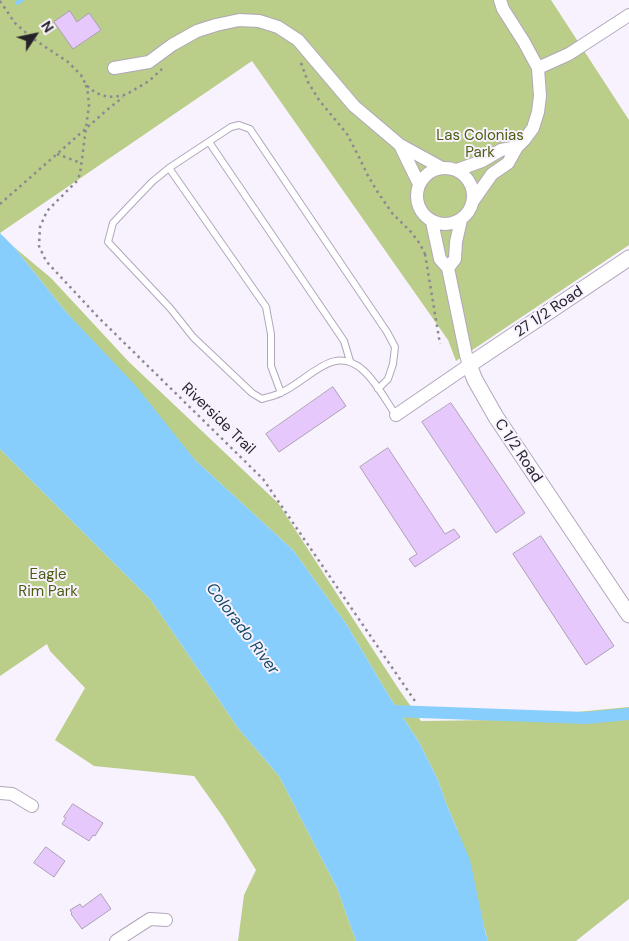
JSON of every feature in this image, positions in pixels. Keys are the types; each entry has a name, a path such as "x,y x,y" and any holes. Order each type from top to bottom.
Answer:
{"street":[{"path":"473,201 473,194 468,180 457,170 450,168 435,169 428,173 416,191 416,198 421,212 432,222 447,225 461,220 492,174 508,163 517,147 533,128 540,96 538,68 503,9 500,0"},
{"path":"538,68 569,54 629,15"},
{"path":"114,68 149,62 172,45 197,31 239,20 259,21 278,27 298,40 354,106 400,145 442,168"},
{"path":"400,145 419,184"},
{"path":"457,170 482,161 501,150 517,147"},
{"path":"448,268 455,259 456,242 461,220"},
{"name":"C 1/2 Road","path":"432,222 440,258 448,268 466,355 474,380 496,417 626,605"},
{"name":"27 1/2 Road","path":"469,365 629,258"},
{"path":"396,415 469,365"},
{"path":"0,793 12,794 32,806"},
{"path":"116,941 150,919 166,920"}],"lane":[{"path":"378,388 388,378 394,364 394,347 387,332 250,129 239,125 231,126 169,168 152,182 113,223 108,242 170,308 193,337 252,394 262,399 281,393 323,366 336,360 350,361 364,372 378,388 396,415"},
{"path":"209,142 344,340 350,361"},
{"path":"169,168 266,307 271,334 271,366 281,393"}],"path":[{"path":"0,0 15,23 32,38 68,62 96,93 114,98 127,94"},
{"path":"300,61 308,82 319,100 347,134 377,191 392,213 412,233 425,254 440,344"},
{"path":"0,203 127,94 149,81 164,68"},
{"name":"Riverside Trail","path":"86,84 89,105 80,174 77,181 48,211 40,227 39,246 46,262 98,317 263,479 417,704"},
{"path":"57,154 81,163"},
{"path":"425,254 434,252"}],"green space":[{"name":"Las Colonias Park","path":"0,0 551,0 629,120 629,245 456,361 448,340 252,61 0,233"},
{"path":"14,247 51,278 129,362 278,503 421,721 493,720 629,707 629,899 576,941 488,941 457,829 438,780 419,742 347,625 293,550 195,460 66,312"},
{"name":"Eagle Rim Park","path":"0,449 151,600 238,728 279,776 337,888 356,941 238,941 244,895 256,870 223,817 194,776 94,766 55,740 85,688 50,651 47,644 0,676"}],"water":[{"name":"Colorado River","path":"0,233 14,247 66,312 136,386 195,460 293,550 347,625 419,742 438,780 470,860 488,941 356,941 337,888 279,776 238,728 151,600 0,449"}],"building":[{"path":"70,11 77,22 89,13 101,30 73,49 54,22"},
{"path":"333,387 346,406 279,452 266,434"},
{"path":"451,403 525,513 496,533 422,422"},
{"path":"388,448 445,534 454,529 460,537 415,567 409,559 417,554 360,467"},
{"path":"541,536 614,646 586,665 513,554"},
{"path":"73,804 103,823 95,836 93,835 89,841 62,824 66,818 64,817"},
{"path":"46,847 65,861 54,877 34,863"},
{"path":"101,894 111,909 82,929 70,910 80,904 82,907"}],"waterway":[{"path":"17,3 22,0"},
{"path":"392,711 586,718 629,714"}]}
